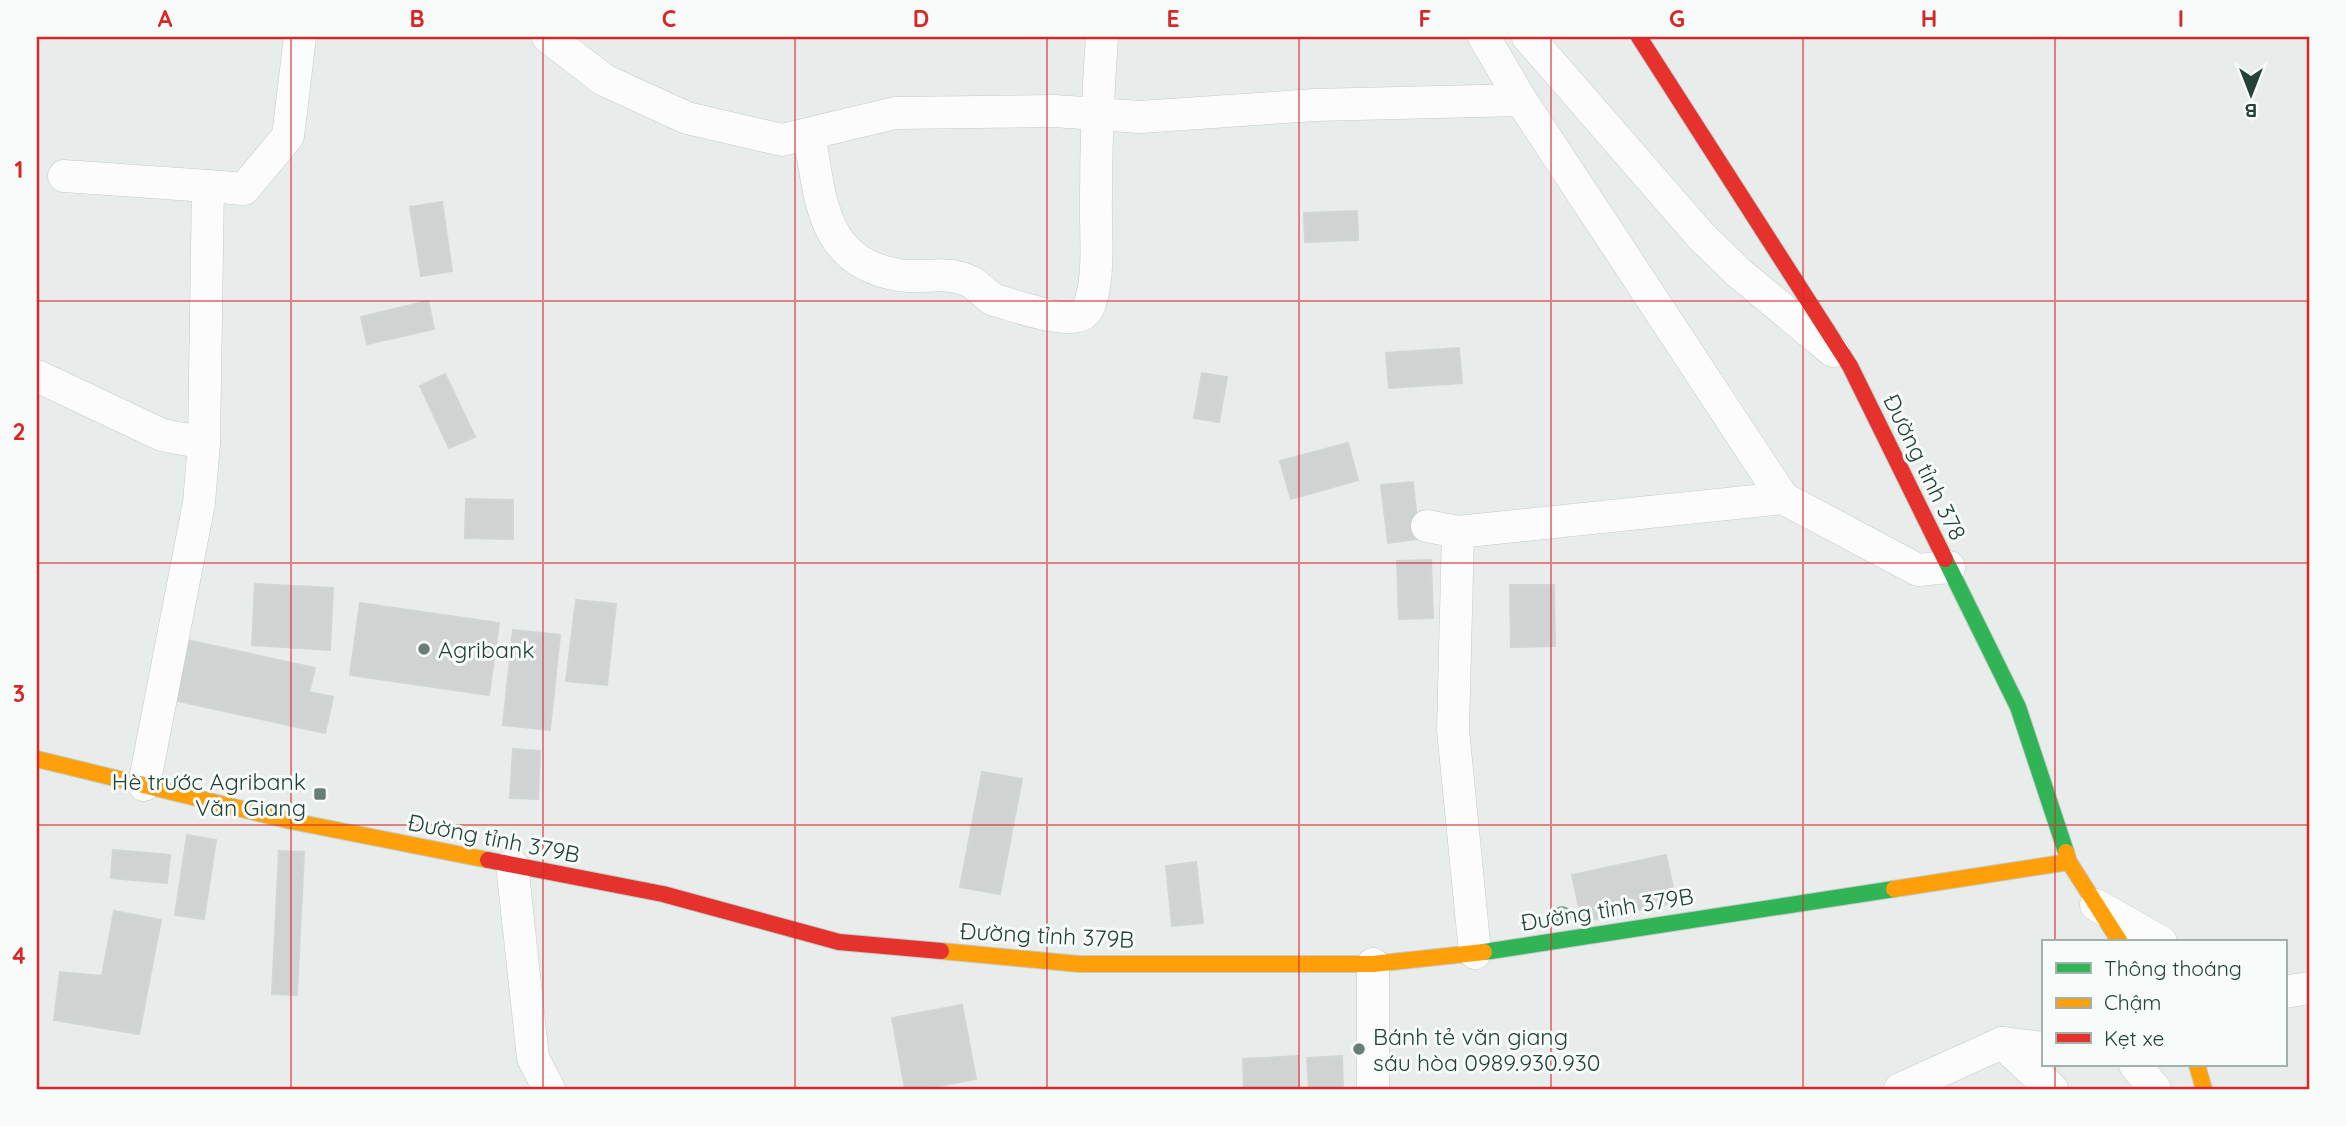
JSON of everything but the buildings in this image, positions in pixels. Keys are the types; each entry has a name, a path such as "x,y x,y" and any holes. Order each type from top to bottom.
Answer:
{"main road":[{"name":"Đường tỉnh 378","path":"1639,37 1850,366 2018,707 2069,862 2119,940"},
{"name":"Đường tỉnh 379B","path":"37,759 290,821 663,894 839,942 1079,964 1373,964 1475,953 2069,862"},
{"path":"2197,1066 2204,1089"}],"street":[{"path":"64,176 244,188 288,136 300,37"},
{"path":"548,37 604,80 687,118 782,140 895,113 1054,111 1140,117 1315,105 1521,100"},
{"path":"809,134 824,216 841,244 855,257 878,270 902,276 955,276 975,283 986,296 994,300 1072,317 1087,311 1091,300 1095,263 1096,113 1102,37"},
{"path":"1484,37 1521,100 1783,498 1918,570 1949,567"},
{"path":"1528,37 1701,236 1767,297 1850,366"},
{"path":"144,785 200,503 204,443 208,186"},
{"path":"37,376 162,435 204,443"},
{"path":"1427,526 1458,532 1783,498"},
{"path":"1458,532 1453,730 1475,953"},
{"path":"512,865 533,1058 549,1089"},
{"path":"2096,905 2157,940"},
{"path":"1373,964 1373,1089"},
{"path":"2286,992 2309,988"},
{"path":"1900,1089 2002,1044 2042,1048"},
{"path":"2002,1044 2052,1089"},
{"path":"2136,1066 2155,1089"}],"traffic: fast":[{"path":"1945,559 2018,707 2066,852"},
{"path":"1484,952 1894,889"}],"traffic: slow":[{"path":"37,759 291,821 488,860"},
{"path":"2066,852 2069,862 2119,940"},
{"path":"1894,889 2069,862"},
{"path":"941,951 1079,964 1373,964 1484,952"},
{"path":"2197,1066 2204,1089"}],"traffic: jam":[{"path":"1639,37 1850,366 1945,559"},
{"path":"488,860 663,894 839,942 941,951"}],"place":[{"name":"Agribank","path":"424,649"},
{"name":"Hè trước Agribank Văn Giang","path":"320,794"},
{"name":"Bánh tẻ văn giang sáu hòa 0989.930.930","path":"1359,1049"}]}
